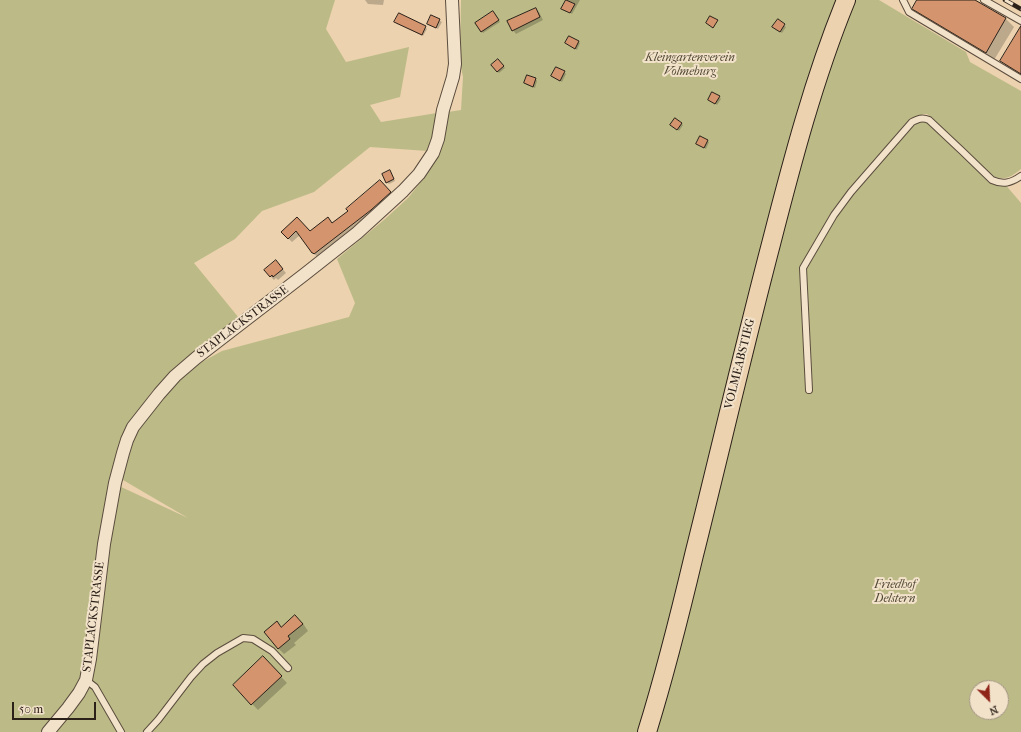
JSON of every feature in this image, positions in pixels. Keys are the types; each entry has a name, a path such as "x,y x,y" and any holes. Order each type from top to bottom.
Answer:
{"main road":[{"name":"VOLMEABSTIEG","path":"647,732 677,624 749,328 786,185 809,105 833,31 846,0"}],"street":[{"name":"STAPLACKSTRASSE","path":"48,732 79,693 86,680 90,659 104,544 115,483 127,440 133,427 175,376 357,232 403,191 419,174 433,153 438,139 443,110 455,64 452,0"}],"lane":[{"path":"903,0 908,12 1021,79"},
{"path":"984,0 1021,21"},
{"path":"809,390 803,268 834,215 851,192 912,122 923,118 929,120 992,180 1004,183 1015,180 1021,176"},
{"path":"147,732 203,664 217,653 243,638 253,639 272,651 288,668"},
{"name":"STAPLACKSTRASSE","path":"86,680 95,687 121,732"}],"green space":[{"path":"0,0 335,0 326,29 346,62 409,47 400,97 370,105 381,122 437,113 433,138 428,151 370,147 314,192 262,211 235,239 194,263 239,318 192,354 153,390 129,424 109,543 119,486 188,518 123,480 128,454 137,429 162,397 200,363 222,351 349,317 355,303 337,259 408,198 425,177 438,155 448,112 461,110 463,77 460,62 461,0 879,0 966,52 970,62 1021,91 1021,169 1004,178 992,176 934,120 927,114 922,114 923,118 992,180 1004,183 1021,203 1021,732 0,732"}],"building":[{"path":"566,0 575,4 570,13 561,9"},
{"path":"917,0 975,0 1006,18 986,53 912,9"},
{"path":"536,8 540,17 512,31 507,21"},
{"path":"493,11 499,20 481,32 475,23"},
{"path":"399,13 426,26 422,35 394,22"},
{"path":"431,15 440,19 436,28 427,24"},
{"path":"710,16 718,20 713,28 706,23"},
{"path":"778,19 785,24 780,32 772,27"},
{"path":"1021,26 1021,74 1000,61"},
{"path":"569,36 579,41 575,49 565,43"},
{"path":"498,59 504,66 497,72 491,65"},
{"path":"556,67 565,71 560,81 551,76"},
{"path":"527,75 536,78 533,87 524,83"},
{"path":"712,92 720,96 715,104 708,100"},
{"path":"675,118 682,123 677,130 670,125"},
{"path":"700,136 708,140 704,148 696,144"},
{"path":"390,170 394,179 386,183 382,174"},
{"path":"380,180 391,192 371,210 314,254 296,231 288,239 281,232 297,217 310,231 328,217 332,223 348,211 346,209"},
{"path":"276,260 283,269 273,277 272,275 270,277 264,270"},
{"path":"295,615 303,624 288,636 290,639 278,649 264,632 277,621 281,627"},
{"path":"263,656 282,676 251,705 233,685"}],"railway":[{"path":"1005,0 1021,9"}],"park label":[{"name":"Kleingartenverein Volmeburg","path":"690,65"},
{"name":"Friedhof Delstern","path":"895,592"}]}
